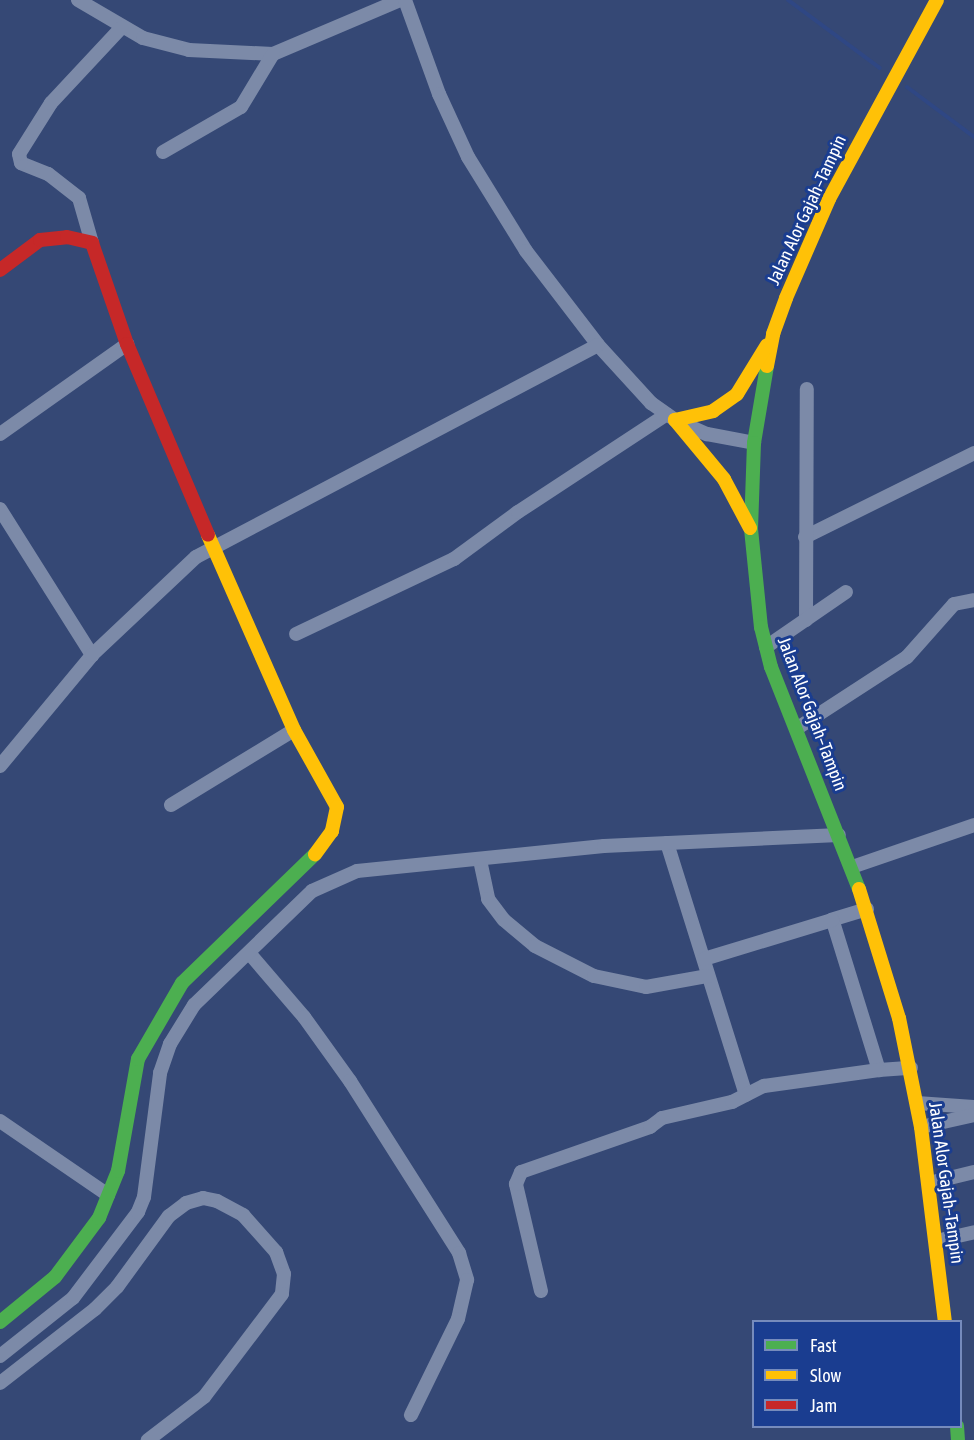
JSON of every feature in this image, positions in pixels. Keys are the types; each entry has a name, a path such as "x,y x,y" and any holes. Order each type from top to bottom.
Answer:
{"main road":[{"name":"Jalan Alor Gajah–Tampin","path":"937,0 829,199 795,273 773,334 754,443 751,529 766,647 867,909 911,1068 929,1183 945,1320"},
{"path":"0,270 40,240 67,237 92,243 127,344 294,730 337,807 332,831 318,851 182,983 138,1059 118,1172 99,1218 55,1276 0,1322"},
{"path":"671,417 712,411 737,393 773,334"},
{"path":"671,417 724,479 751,529"}],"street":[{"path":"78,0 121,28 143,38 189,50 273,54 400,0"},
{"path":"405,0 439,93 468,157 526,251 598,345 651,403 671,417 707,434 754,443"},
{"path":"92,243 79,198 48,174 21,164 19,154 51,103 121,28"},
{"path":"164,152 241,107 273,54"},
{"path":"0,434 127,344"},
{"path":"0,766 92,655 196,557 598,345"},
{"path":"806,620 807,388"},
{"path":"296,633 454,560 518,512 671,417"},
{"path":"805,537 974,453"},
{"path":"0,508 92,655"},
{"path":"766,647 846,592"},
{"path":"796,729 908,657 954,604 974,600"},
{"path":"171,805 294,730"},
{"path":"852,867 974,825"},
{"path":"0,1356 73,1298 138,1212 144,1197 155,1101 170,1044 194,1005 250,954 312,891 335,878 357,872 667,843 839,835"},
{"path":"667,843 746,1095"},
{"path":"480,860 488,899 504,920 535,946 584,971 624,986 646,987 708,976"},
{"path":"704,959 867,909"},
{"path":"832,920 879,1070"},
{"path":"250,954 304,1017 350,1081 459,1252 466,1280 458,1319 411,1415"},
{"path":"542,1291 516,1176 650,1127 662,1118 746,1095 764,1086 879,1070 911,1068"},
{"path":"132,1095 155,1101"},
{"path":"917,1103 974,1107"},
{"path":"921,1127 974,1115"},
{"path":"0,1121 108,1195"},
{"path":"929,1183 974,1172"},
{"path":"0,1383 110,1294 169,1216 186,1203 203,1198 217,1201 243,1215 260,1230 276,1252 284,1274 282,1294 204,1396 148,1440"},
{"path":"936,1241 974,1232"}],"waterway":[{"path":"788,0 880,68"},
{"path":"907,87 974,137"}],"traffic: fast":[{"path":"767,366 754,443 751,529 761,627 771,667 859,889"},
{"path":"0,1322 55,1277 99,1218 118,1171 138,1059 182,983 315,854"},
{"path":"957,1428 958,1440"}],"traffic: slow":[{"path":"767,366 773,334 786,298 829,199 937,0"},
{"path":"750,528 724,479 675,420 713,411 737,394 767,345"},
{"path":"208,535 294,730 337,807 332,831 315,854"},
{"path":"859,889 899,1018 921,1127 945,1320"}],"traffic: jam":[{"path":"0,270 40,240 67,237 92,243 127,344 208,535"}]}
